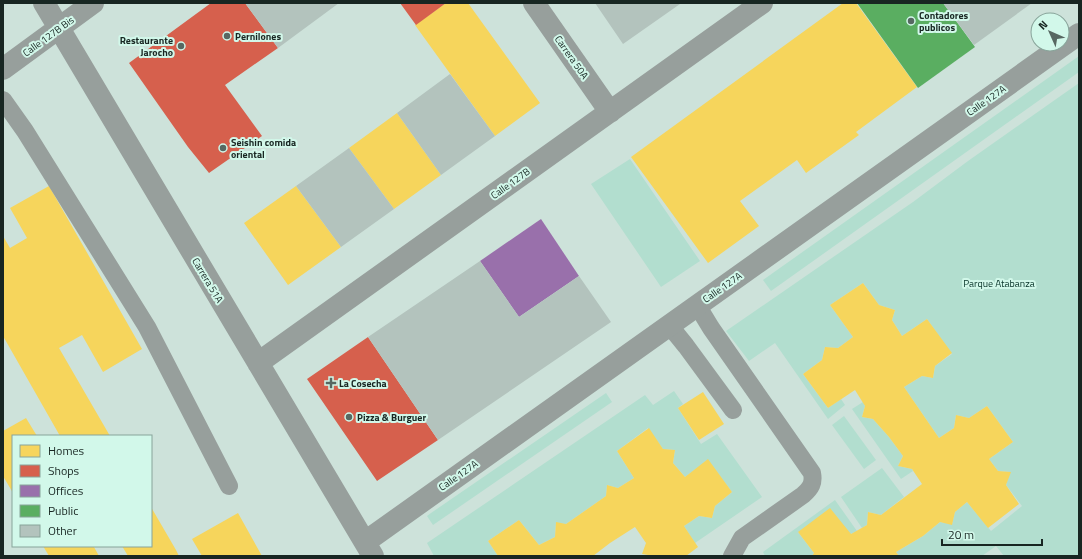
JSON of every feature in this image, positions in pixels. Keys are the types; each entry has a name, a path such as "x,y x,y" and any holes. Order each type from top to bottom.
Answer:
{"street":[{"name":"Carrera 51A","path":"44,3 369,549"},
{"name":"Calle 127B Bis","path":"3,69 93,3"},
{"name":"Carrera 50A","path":"534,3 610,112"},
{"name":"Calle 127B","path":"258,363 762,3"},
{"name":"Calle 127A","path":"369,549 669,325 1079,34"}],"lane":[{"path":"3,100 26,130 147,327 229,486"},
{"path":"697,305 711,328 812,473 813,481 810,489 742,538 732,556"},
{"path":"669,325 733,410"}],"green space":[{"path":"1079,56 1079,72 771,291 763,280"},
{"name":"Parque Atabanza","path":"1079,83 1079,556 1004,556 996,546 982,556 899,556 896,552 923,536 940,522 952,524 955,512 967,502 991,531 1022,506 1006,485 1010,472 998,471 989,459 1013,442 987,406 969,418 956,415 954,428 939,438 904,387 922,376 933,378 935,366 952,354 927,319 902,336 892,320 895,310 879,305 863,283 830,305 853,337 838,348 825,347 822,360 803,374 828,408 841,399 845,405 828,419 775,343 749,361 726,331 913,202 968,161"},
{"path":"630,159 700,261 661,287 591,184"},
{"path":"674,391 683,404 678,408 701,444 717,434 762,497 695,543 684,526 699,516 712,518 715,506 732,492 708,460 685,477 673,463 675,450 663,449 648,428 617,451 634,478 618,488 607,485 606,496 566,524 556,523 555,537 539,545 519,520 488,541 498,556 434,556 427,543 645,395 653,405"},
{"path":"606,393 612,402 433,525 427,516"},
{"path":"863,402 865,406 862,417 873,419 903,456 898,466 912,469 913,471 901,479 852,409"},
{"path":"844,416 876,460 864,469 832,425"},
{"path":"882,468 904,497 881,515 868,512 867,525 862,528 841,497"},
{"path":"835,500 857,531 851,534 798,532 814,553 812,556 765,556 763,552"}],"building: Homes":[{"path":"446,3 468,3 540,103 495,136 415,25"},
{"path":"843,3 856,3 917,87 856,132 859,135 806,173 797,160 740,201 759,226 708,263 631,157"},
{"path":"397,113 441,175 394,209 349,148"},
{"path":"49,186 142,349 103,372 82,335 59,348 109,435 59,435 3,336 3,236 10,248 27,238 10,208"},
{"path":"296,186 341,247 288,285 244,223"},
{"path":"863,283 879,305 895,310 892,320 902,336 927,319 952,353 935,366 933,378 922,376 904,387 939,438 954,428 956,415 969,418 987,406 1013,442 989,459 998,471 1011,472 1006,485 1019,504 988,528 967,502 955,512 952,525 940,522 923,536 896,552 899,556 812,556 814,553 798,532 830,508 851,534 867,525 868,512 881,515 922,484 912,469 898,466 903,456 873,419 862,417 865,406 855,390 828,408 803,374 822,360 825,347 838,348 853,337 830,305"},
{"path":"703,392 724,424 699,440 678,408"},
{"path":"26,418 36,435 12,435 12,491 3,476 3,431"},
{"path":"649,428 663,449 675,450 673,463 685,477 708,459 732,492 715,506 712,518 699,516 684,526 698,547 686,556 654,556 642,554 646,543 635,527 593,556 498,556 488,541 519,520 539,545 555,537 556,522 566,524 606,496 607,485 618,488 634,478 617,451"},
{"path":"152,509 179,556 128,556 123,547 152,547"},
{"path":"238,513 262,556 202,556 192,539"},
{"path":"44,547 94,547 99,556 49,556"}],"building: Shops":[{"path":"211,3 245,3 278,48 225,85 262,136 209,173 188,147 129,63"},
{"path":"400,3 446,3 416,25"},
{"path":"368,337 438,440 377,481 307,379"}],"building: Offices":[{"path":"541,219 579,276 519,317 480,261"}],"building: Public":[{"path":"857,3 943,3 975,47 918,88"}],"building: Other":[{"path":"245,3 339,3 278,48"},
{"path":"595,3 679,3 680,4 623,44"},
{"path":"943,3 1032,3 974,45"},
{"path":"450,74 495,136 441,175 397,113"},
{"path":"349,148 394,209 341,247 296,186"},
{"path":"480,261 519,317 579,276 611,322 438,440 368,337"}],"place":[{"name":"Contadores publicos","path":"911,21"},
{"name":"Pernilones","path":"227,36"},
{"name":"Restaurante Jarocho","path":"181,46"},
{"name":"Seishin comida oriental","path":"223,148"},
{"name":"La Cosecha","path":"331,383"},
{"name":"Pizza & Burguer","path":"349,417"}]}
